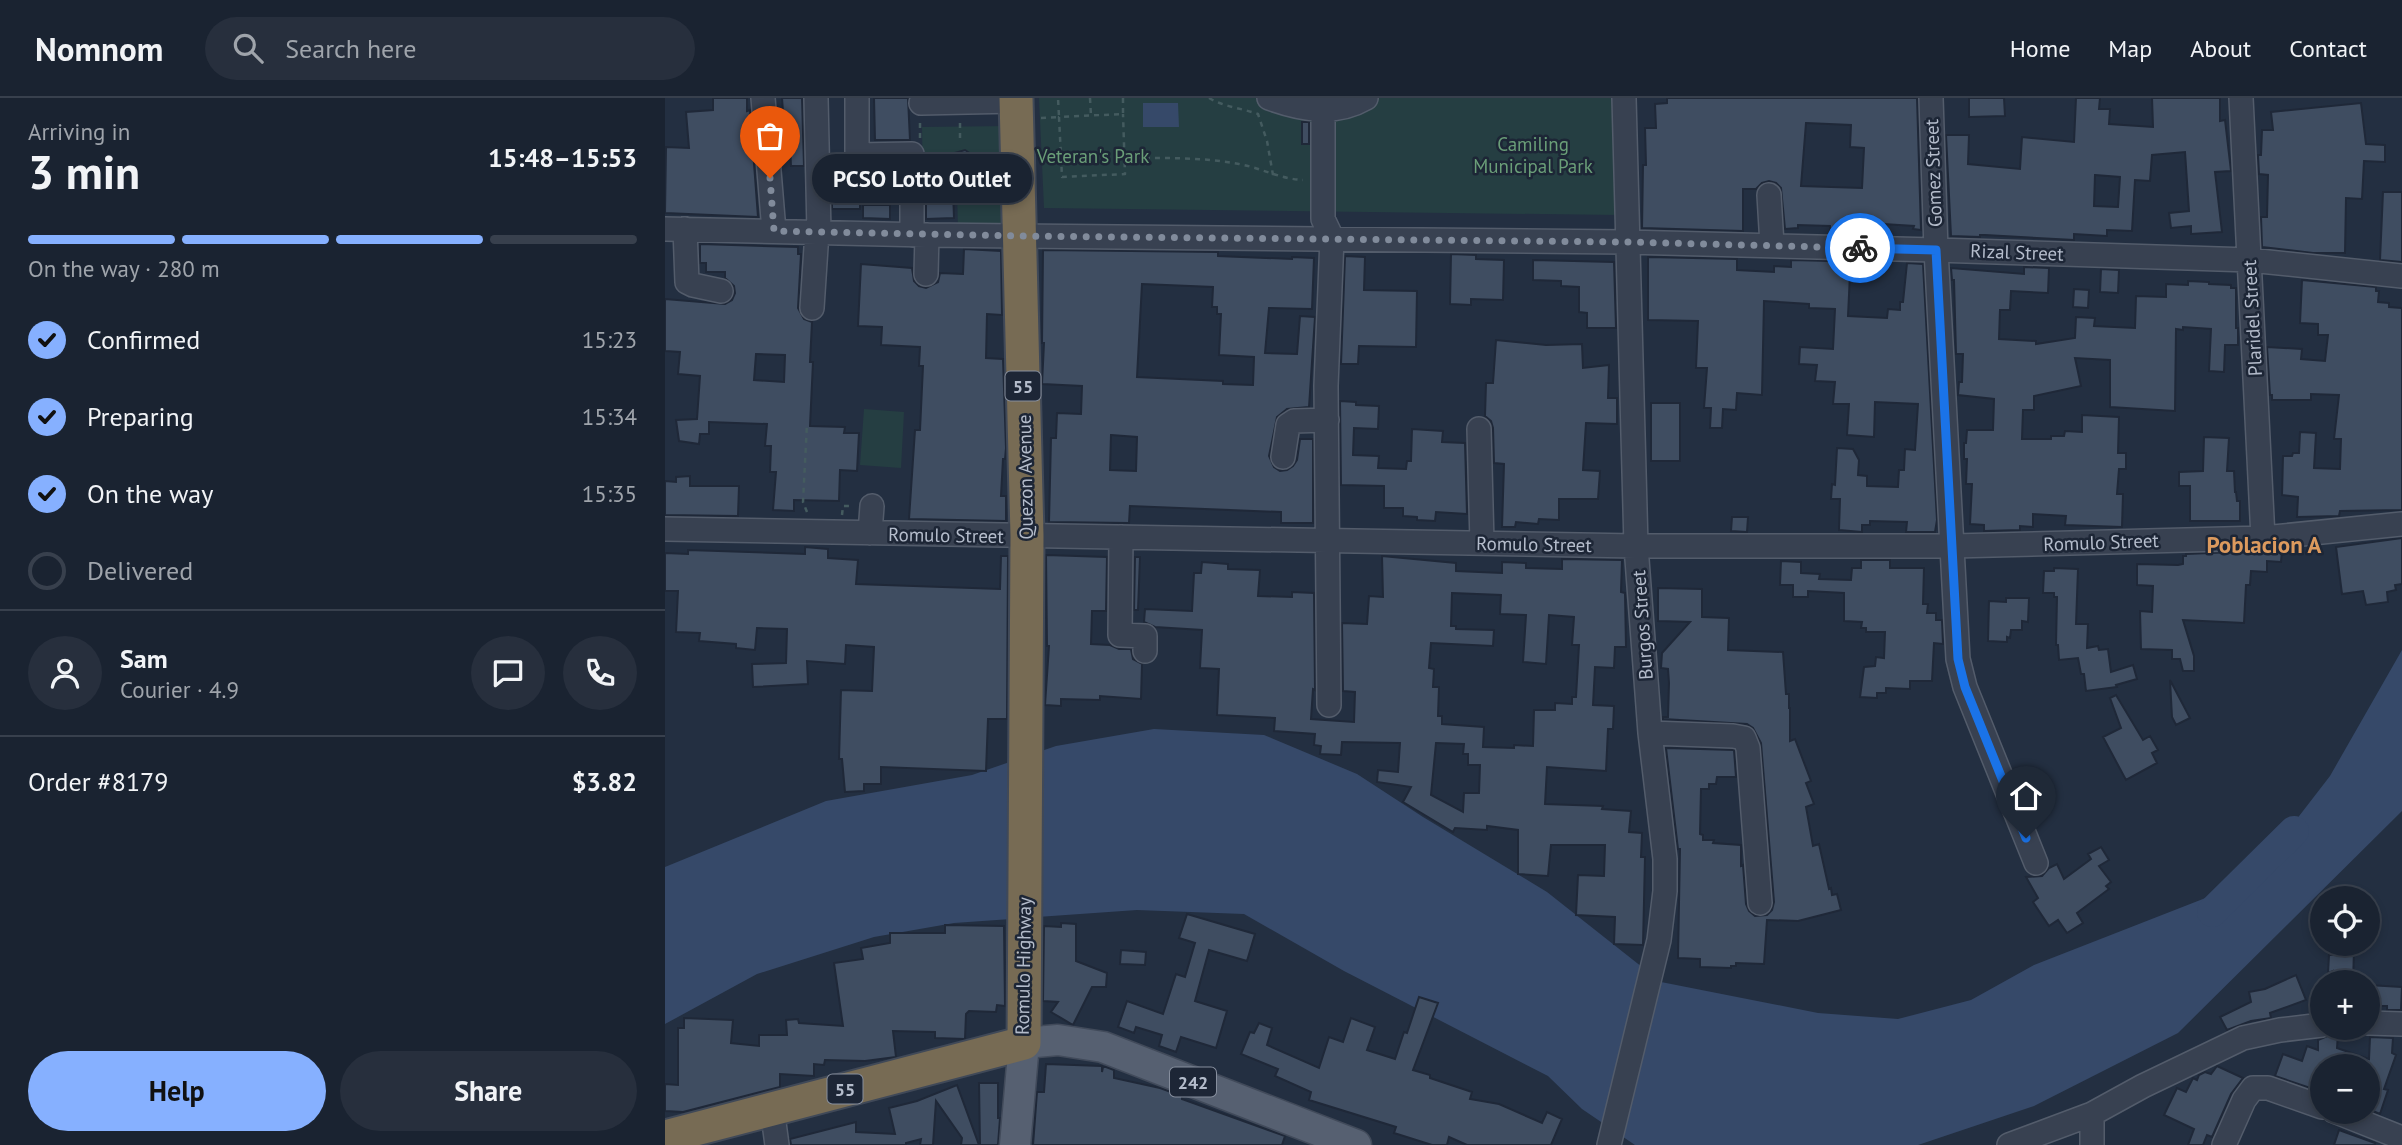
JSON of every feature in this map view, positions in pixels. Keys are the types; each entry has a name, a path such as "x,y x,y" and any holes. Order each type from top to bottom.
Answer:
{"highway":[{"name":"Quezon Avenue","path":"1016,106 1027,536 1025,689"},
{"name":"Romulo Highway","path":"665,1137 1024,1043 1025,689"}],"main road":[{"name":"242","path":"1024,1043 1058,1040 1103,1047 1356,1145"},
{"path":"1015,1145 1024,1043"}],"street":[{"path":"763,98 774,231"},
{"path":"812,308 818,232 816,98"},
{"path":"857,98 857,155 912,154 919,235 926,274"},
{"path":"1269,98 1303,108 1323,110 1335,110 1366,98"},
{"name":"Burgos Street","path":"1610,1140 1659,940 1665,891 1665,859 1650,733 1636,546 1624,98"},
{"name":"Gomez Street","path":"1931,98 1936,250 1958,659 1965,687 2036,863"},
{"name":"Plaridel Street","path":"2241,98 2263,538"},
{"path":"921,103 1016,106"},
{"path":"1323,110 1323,219 1332,238 1327,420 1329,705"},
{"path":"1769,195 1772,245"},
{"path":"675,229 687,282 720,291"},
{"name":"Rizal Street","path":"675,229 919,235 1772,245 2250,260 2402,276"},
{"path":"1283,457 1288,425 1294,421 1327,420"},
{"path":"1479,429 1482,542"},
{"path":"870,533 872,506"},
{"name":"Romulo Street","path":"665,529 1636,546 1953,546 2263,538 2402,524"},
{"path":"1121,537 1120,635 1145,636 1145,651"},
{"path":"1650,733 1744,738 1748,748 1760,904"},
{"path":"2380,1023 2402,1024"},
{"path":"2009,1145 2092,1114 2243,1038 2310,1026"},
{"path":"2224,1145 2243,1100 2252,1088 2280,1091 2310,1102"},
{"path":"772,1108 777,1145"},
{"path":"2092,1114 2092,1145"},
{"path":"2367,1124 2402,1138"}],"path":[{"path":"1058,98 1062,177 1125,174 1122,98"},
{"path":"1090,98 1091,116"},
{"path":"1209,98 1223,106 1237,106 1258,114 1268,141 1273,174"},
{"path":"912,154 919,154 921,103"},
{"path":"1016,106 1059,117 1123,114"},
{"path":"1125,158 1201,159 1240,164 1287,179 1324,181"},
{"path":"807,423 803,502 808,515"}],"green space":[{"name":"Camiling Municipal Park","path":"1039,98 1615,98 1618,215 1044,208"},
{"path":"1011,126 1012,229 958,230 957,189 923,189 922,127"},
{"path":"864,409 904,412 901,468 860,465"}],"water":[{"path":"1143,103 1178,103 1179,127 1143,127"},
{"path":"2402,650 2402,811 2326,886 2310,886 2310,902 2178,1033 2034,1106 1918,1145 1635,1145 1582,1109 1548,1076 1344,971 1244,914 1137,910 954,923 874,937 757,974 665,1024 665,867 826,801 972,775 1056,746 1154,729 1264,735 1357,774 1547,892 1661,982 1818,1013 1898,1019 1971,1000 2034,965 2249,881 2330,776"}],"building":[{"path":"713,98 747,98 758,217 665,213 666,147 689,148 686,112 713,110"},
{"path":"782,98 802,98 804,166 791,166 790,145 781,146 779,126 784,126"},
{"path":"874,98 908,98 910,140 875,140"},
{"path":"1667,98 1917,98 1921,230 1913,229 1914,226 1883,224 1862,225 1861,231 1798,225 1798,228 1785,229 1781,188 1769,181 1756,189 1743,189 1743,231 1642,228 1643,165 1646,165 1645,128 1656,128 1655,104 1667,103","holes":["1806,123 1851,125 1850,147 1864,148 1862,188 1801,186"]},
{"path":"1969,98 2004,98 2005,116 1969,117"},
{"path":"2076,98 2100,98 2099,109 2110,109 2109,124 2153,127 2152,98 2220,98 2220,121 2225,120 2231,171 2215,172 2222,232 2191,234 2191,226 2171,228 2169,213 2189,211 2185,152 2152,155 2150,181 2135,180 2132,231 2107,230 2107,236 2074,234 2074,240 1985,235 1951,236 1946,135 1969,135 1968,164 2020,169 2022,137 2074,142","holes":["2095,175 2120,177 2118,207 2094,206"]},
{"path":"2361,103 2366,144 2385,145 2385,162 2364,161 2362,199 2346,198 2345,253 2313,253 2262,247 2261,217 2267,217 2268,175 2259,174 2258,155 2261,155 2262,130 2273,130 2271,112"},
{"path":"1302,122 1309,122 1309,144 1302,144"},
{"path":"965,150 977,158 979,169 973,179 954,184 948,170 948,160 955,153"},
{"path":"832,175 860,176 860,209 832,209"},
{"path":"926,190 953,190 954,218 926,219"},
{"path":"2383,192 2402,192 2402,262 2380,260"},
{"path":"863,205 890,205 890,219 863,218"},
{"path":"700,244 798,247 798,254 801,254 798,308 804,319 812,322 810,426 845,427 844,433 859,433 857,471 840,470 839,501 794,500 794,511 773,510 776,472 770,472 771,446 765,446 767,424 709,422 709,434 700,434 699,444 679,441 676,420 697,419 700,376 678,374 680,352 665,351 665,299 725,304 732,300 735,293 734,286 725,278 725,272 706,272 706,263 700,263","holes":["756,354 785,355 784,382 754,380"]},
{"path":"964,249 1001,251 1002,315 987,314 986,358 1003,359 1006,448 1001,496 1006,496 1006,521 909,519 915,430 920,430 923,366 919,366 920,347 881,345 882,327 858,326 861,264 912,268 914,281 926,288 938,282 940,273 963,274"},
{"path":"1043,250 1218,252 1218,256 1314,258 1312,309 1269,308 1265,353 1297,354 1300,316 1315,317 1309,407 1287,409 1277,417 1269,456 1274,467 1280,471 1287,470 1297,460 1300,439 1313,439 1313,523 1281,523 1281,512 1130,506 1129,523 1049,522 1051,438 1056,438 1057,413 1081,414 1082,386 1042,384","holes":["1142,284 1213,287 1212,307 1217,307 1217,314 1221,314 1219,355 1254,357 1253,385 1137,377","1111,435 1137,437 1136,471 1110,470"]},
{"path":"1451,254 1476,255 1476,259 1504,260 1503,300 1471,299 1471,305 1450,304"},
{"path":"1345,256 1365,257 1364,290 1417,291 1416,347 1359,346 1358,364 1341,364"},
{"path":"1648,257 1737,259 1737,270 1774,272 1774,266 1791,267 1791,260 1869,262 1868,275 1850,274 1848,316 1887,318 1888,309 1900,310 1900,302 1903,302 1907,263 1923,264 1937,520 1935,532 1906,532 1907,522 1870,521 1870,525 1862,525 1862,532 1839,530 1840,499 1831,499 1832,484 1835,485 1837,448 1853,449 1859,460 1858,475 1867,476 1867,486 1898,487 1899,470 1904,470 1905,449 1915,450 1918,404 1875,402 1874,437 1847,435 1849,404 1833,404 1835,382 1815,381 1817,365 1799,364 1800,347 1833,349 1835,309 1764,301 1762,395 1737,393 1736,410 1723,409 1722,428 1710,428 1711,408 1704,408 1707,368 1696,368 1698,321 1648,320"},
{"path":"1533,260 1614,262 1616,328 1587,328 1587,313 1579,312 1579,287 1561,286 1561,281 1533,280"},
{"path":"2024,267 2049,268 2048,293 2011,291 2010,310 2000,310 1999,339 2036,341 2036,344 2075,338 2076,317 2095,318 2094,326 2135,328 2136,296 2166,297 2166,284 2209,282 2236,288 2238,345 2225,345 2224,372 2209,371 2211,329 2176,329 2175,411 2110,407 2110,360 2075,358 2081,386 2034,396 2034,410 2023,410 2022,439 2051,439 2051,436 2064,436 2065,431 2082,432 2082,415 2119,417 2118,453 2126,453 2126,469 2119,469 2117,494 2123,494 2122,527 2065,525 2066,516 2033,514 2033,527 2020,526 2020,530 1984,531 1984,525 1970,524 1972,484 1966,484 1967,459 1964,459 1964,443 1967,430 1993,430 1994,399 1958,395 1959,382 1962,382 1963,354 1956,354 1954,280 1951,268 2024,274"},
{"path":"2101,269 2119,270 2118,293 2100,292"},
{"path":"2302,280 2376,287 2376,291 2379,291 2378,302 2389,303 2389,307 2402,308 2402,510 2340,511 2339,516 2297,517 2298,497 2282,495 2283,456 2299,453 2300,432 2316,433 2314,468 2340,469 2341,439 2334,439 2339,395 2311,394 2311,400 2272,400 2270,395 2267,347 2302,349 2301,359 2325,361 2328,335 2318,335 2318,324 2300,323"},
{"path":"2074,289 2089,290 2088,308 2073,307"},
{"path":"1496,340 1546,345 1582,344 1583,368 1609,365 1608,398 1617,398 1617,424 1586,423 1583,470 1600,471 1598,499 1559,499 1559,520 1539,519 1538,524 1516,522 1515,527 1502,527 1504,464 1494,463 1493,428 1491,421 1485,416 1486,383 1493,383"},
{"path":"1340,401 1379,406 1378,429 1354,428 1353,455 1379,456 1378,468 1406,469 1407,461 1411,461 1412,429 1443,431 1442,442 1465,443 1467,514 1436,512 1435,521 1417,520 1417,517 1403,516 1403,508 1384,508 1384,486 1341,485"},
{"path":"1651,403 1680,403 1680,461 1651,461"},
{"path":"2204,437 2229,438 2227,471 2234,471 2235,492 2237,501 2240,501 2240,521 2190,521 2190,486 2179,486 2179,472 2203,471"},
{"path":"690,476 690,486 739,486 738,516 665,515 665,481 676,482 676,477"},
{"path":"1732,517 1748,517 1747,532 1731,531"},
{"path":"2402,538 2402,584 2395,585 2396,590 2387,592 2388,602 2366,605 2363,591 2342,594 2336,547"},
{"path":"805,547 828,549 828,558 858,560 856,584 1000,589 1001,556 1008,556 1007,719 988,719 986,771 881,767 881,784 864,784 864,791 845,792 842,759 839,759 841,690 872,691 874,647 846,645 845,664 807,661 808,684 753,687 752,664 786,663 787,629 757,628 755,650 736,648 736,644 699,641 700,633 676,632 678,591 665,591 665,553 688,554 688,550 805,554"},
{"path":"2282,550 2281,562 2267,561 2267,572 2251,571 2250,585 2246,585 2244,623 2183,620 2194,656 2194,671 2183,671 2180,659 2172,659 2172,650 2141,649 2140,611 2152,612 2153,586 2137,585 2137,564 2183,564 2183,556 2186,554"},
{"path":"1046,555 1107,557 1106,611 1092,611 1091,644 1131,649 1133,659 1142,664 1141,699 1100,696 1100,700 1061,699 1061,706 1045,705 1049,646"},
{"path":"1382,556 1456,563 1456,571 1502,573 1502,562 1526,563 1526,568 1562,569 1562,559 1622,560 1621,592 1625,593 1626,647 1615,647 1614,668 1595,667 1593,705 1614,706 1613,729 1608,729 1606,771 1547,767 1545,804 1603,806 1602,809 1631,811 1629,832 1642,833 1641,857 1645,857 1643,945 1614,944 1615,917 1576,915 1578,875 1604,876 1605,845 1551,845 1548,876 1518,874 1518,830 1487,826 1487,830 1455,828 1453,832 1403,802 1411,787 1377,782 1378,770 1398,772 1400,743 1342,742 1341,755 1320,754 1321,746 1314,745 1315,734 1274,731 1275,718 1217,715 1219,669 1200,668 1202,630 1155,627 1144,622 1145,609 1192,611 1194,573 1201,573 1202,562 1228,564 1228,569 1260,570 1258,596 1292,597 1292,592 1314,593 1315,690 1313,689 1311,719 1354,722 1355,692 1343,691 1342,623 1367,624 1369,596 1383,597","holes":["1452,593 1501,595 1500,614 1526,615 1523,662 1546,664 1549,615 1574,617 1572,645 1579,645 1576,697 1572,697 1572,704 1555,703 1555,710 1534,710 1533,746 1483,747 1484,727 1442,724 1442,716 1438,716 1439,687 1433,687 1434,669 1429,668 1431,643 1493,646 1494,630 1456,629 1456,626 1451,626","1436,743 1464,744 1463,754 1468,754 1468,765 1480,765 1479,793 1464,793 1463,812 1431,795"]},
{"path":"1135,557 1140,557 1138,610 1134,610"},
{"path":"1861,560 1890,560 1890,568 1924,568 1923,604 1928,604 1927,613 1936,613 1936,620 1942,620 1943,644 1934,643 1932,681 1910,681 1910,689 1886,688 1886,693 1877,693 1877,698 1860,697 1864,667 1875,666 1876,657 1884,658 1885,632 1866,632 1866,628 1861,628 1862,622 1844,621 1844,593 1808,591 1808,597 1793,597 1793,585 1780,585 1781,561 1801,562 1801,573 1820,574 1819,579 1851,580 1852,568 1861,568"},
{"path":"2054,568 2078,569 2076,624 2088,624 2087,648 2098,646 2099,650 2108,649 2111,672 2133,665 2137,679 2116,685 2117,687 2086,691 2078,658 2059,660 2056,645 2057,597 2054,597 2054,593 2043,593 2044,571 2054,571"},
{"path":"1658,588 1702,589 1702,617 1729,618 1728,650 1783,652 1786,694 1789,694 1790,741 1795,739 1811,781 1806,783 1814,804 1806,807 1813,846 1819,844 1829,889 1831,888 1832,895 1837,894 1841,910 1798,921 1767,920 1764,964 1736,963 1736,966 1731,968 1700,967 1700,959 1678,958 1680,849 1666,748 1734,750 1736,777 1717,777 1716,784 1709,784 1709,789 1701,789 1700,834 1703,835 1703,840 1714,840 1713,843 1741,845 1741,866 1743,865 1749,911 1755,916 1767,915 1774,902 1761,743 1753,728 1747,724 1663,719 1668,717 1669,683 1668,669 1661,668 1662,653 1690,622 1658,621"},
{"path":"2006,598 2029,598 2028,622 2022,621 2022,630 2011,630 2007,642 1988,641 1989,601 2006,602"},
{"path":"2170,680 2190,718 2176,725 2172,717"},
{"path":"2116,695 2143,740 2150,736 2158,750 2152,753 2157,763 2126,780 2103,737 2121,728 2110,698"},
{"path":"2101,847 2109,860 2099,866 2111,882 2106,886 2109,889 2077,913 2083,923 2067,933 2058,920 2049,926 2033,902 2038,898 2026,877 2042,876 2057,864 2064,879 2091,859 2088,854"},
{"path":"1187,914 1255,934 1247,961 1209,950 1195,1001 1227,1011 1216,1048 1181,1037 1176,1052 1159,1046 1162,1035 1136,1027 1134,1033 1118,1027 1127,1001 1163,1014 1176,974 1185,977 1195,943 1179,938"},
{"path":"1061,923 1076,924 1076,961 1107,973 1106,987 1092,987 1073,1025 1051,1012 1058,1002 1043,1001 1044,926 1061,927"},
{"path":"945,925 1004,926 1005,1006 997,1005 996,1012 969,1011 966,1014 965,1039 935,1038 935,1032 893,1031 896,1057 865,1061 825,1060 824,1065 814,1064 814,1076 780,1074 780,1087 683,1112 665,1111 665,1084 678,1085 678,1028 684,1028 684,1018 733,1020 731,1043 759,1046 759,1035 787,1035 786,1020 798,1019 799,1023 843,1026 834,963 863,959 861,948 890,943 890,933 945,933"},
{"path":"1121,950 1146,952 1145,965 1120,964"},
{"path":"2329,956 2354,956 2353,970 2328,970"},
{"path":"2296,975 2306,1000 2270,1013 2271,1018 2251,1021 2227,1030 2220,1017 2251,1002 2249,992 2265,989"},
{"path":"2380,986 2402,987 2401,1010 2387,1010 2387,1006 2380,1006"},
{"path":"1419,997 1438,1003 1413,1070 1472,1092 1470,1099 1499,1104 1542,1123 1547,1112 1562,1119 1551,1145 1467,1145 1449,1137 1447,1145 1432,1145 1394,1133 1396,1127 1309,1100 1311,1092 1275,1076 1278,1069 1241,1054 1250,1032 1254,1033 1259,1023 1272,1028 1267,1045 1319,1068 1329,1037 1343,1042 1351,1018 1375,1027 1367,1050 1395,1059"},
{"path":"2393,1038 2392,1053 2396,1055 2384,1089 2388,1090 2380,1114 2380,1054 2369,1054 2370,1040"},
{"path":"2318,1040 2338,1040 2337,1048 2354,1054 2310,1054 2310,1088 2275,1076 2283,1054 2302,1061 2307,1046 2318,1050"},
{"path":"1046,1064 1102,1066 1102,1072 1103,1067 1106,1067 1114,1070 1114,1078 1160,1088 1182,1096 1182,1099 1285,1136 1282,1145 1033,1145 1037,1092 1044,1092"},
{"path":"2217,1066 2243,1078 2231,1094 2212,1137 2207,1135 2203,1145 2188,1145 2194,1129 2164,1115 2177,1088 2186,1092 2193,1078 2197,1080 2199,1075 2205,1072 2211,1074"},
{"path":"979,1083 998,1083 998,1145 980,1145"},
{"path":"957,1085 979,1145 961,1145 962,1138 936,1101 933,1145 920,1145 921,1139 906,1145 791,1145 790,1139 856,1122 856,1132 895,1134 889,1108 917,1101"},
{"path":"2339,1130 2375,1143 2375,1145 2334,1145"}],"waterway":[{"path":"2212,912 2294,831"}],"way so far":[{"path":"770,178 774,231 912,235 1626,242 1860,248"}],"place":[{"name":"PCSO Lotto Outlet","path":"770,178"}],"district":[{"name":"Poblacion A","path":"2264,544"}],"route":[{"path":"1860,248 1936,250 1958,659 1965,687 2026,838"}],"park label":[{"name":"Veteran's Park","path":"1093,156"}]}
